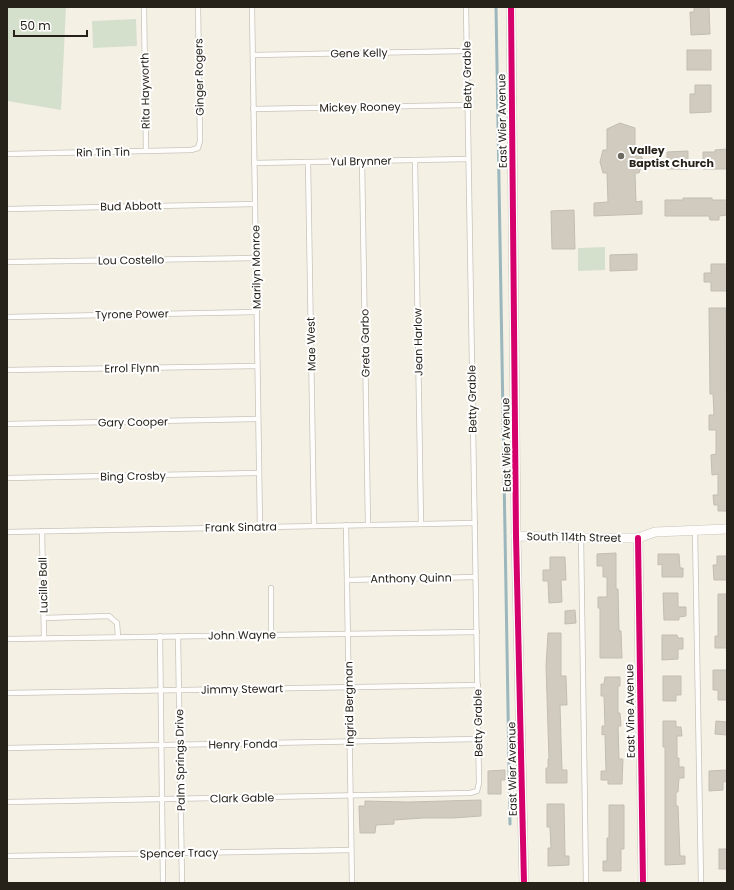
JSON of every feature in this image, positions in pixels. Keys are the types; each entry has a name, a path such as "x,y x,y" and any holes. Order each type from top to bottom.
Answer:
{"street":[{"name":"East Wier Avenue","path":"511,7 516,536 524,883"},
{"name":"South 114th Street","path":"516,536 638,538 655,532 727,530"},
{"name":"East Vine Avenue","path":"638,538 643,883"}],"lane":[{"name":"Rita Hayworth","path":"144,7 146,151"},
{"name":"Ginger Rogers","path":"198,7 200,141 198,148"},
{"name":"Marilyn Monroe","path":"252,7 260,527"},
{"name":"Betty Grable","path":"466,7 478,685 479,784 477,791"},
{"name":"Gene Kelly","path":"253,55 466,51"},
{"name":"Mickey Rooney","path":"253,109 467,105"},
{"name":"Rin Tin Tin","path":"7,154 191,150 198,148"},
{"name":"Yul Brynner","path":"254,163 468,159"},
{"name":"Jean Harlow","path":"415,160 421,524"},
{"name":"Greta Garbo","path":"362,161 368,525"},
{"name":"Mae West","path":"308,162 314,526"},
{"name":"Bud Abbott","path":"7,209 255,204"},
{"name":"Lou Costello","path":"7,262 256,258"},
{"name":"Tyrone Power","path":"7,316 257,312"},
{"name":"Errol Flynn","path":"7,370 257,366"},
{"name":"Gary Cooper","path":"7,424 258,420"},
{"name":"Bing Crosby","path":"7,478 259,473"},
{"name":"Frank Sinatra","path":"7,532 474,523"},
{"name":"Ingrid Bergman","path":"346,525 352,883"},
{"path":"695,530 701,883"},
{"name":"Lucille Ball","path":"42,531 44,638"},
{"path":"581,538 586,883"},
{"name":"Anthony Quinn","path":"347,580 476,577"},
{"path":"271,588 271,635"},
{"path":"44,618 109,616 117,623 118,637"},
{"name":"John Wayne","path":"7,639 477,632"},
{"name":"Palm Springs Drive","path":"160,636 163,883"},
{"name":"Palm Springs Drive","path":"178,636 182,883"},
{"name":"Jimmy Stewart","path":"7,694 478,685"},
{"name":"Henry Fonda","path":"7,748 478,740"},
{"name":"Clark Gable","path":"7,802 470,793 477,791"},
{"name":"Spencer Tracy","path":"7,856 352,850"}],"green space":[{"path":"7,7 66,7 61,110 7,101"},
{"path":"136,19 137,46 93,48 92,21"},
{"path":"605,247 605,270 578,271 578,248"}],"building":[{"path":"694,7 709,7 710,34 691,35 690,12 694,12"},
{"path":"687,50 711,50 711,70 687,70"},
{"path":"695,85 711,85 711,112 690,113 690,94 695,94"},
{"name":"Valley Baptist Church","path":"620,123 635,128 635,150 639,150 643,161 639,173 635,173 636,202 642,201 642,214 594,216 594,203 608,202 607,173 603,173 600,162 603,150 607,150 607,129"},
{"path":"727,149 727,169 703,169 703,152 715,152 715,150"},
{"path":"688,151 688,169 667,169 667,152"},
{"path":"683,198 712,198 712,200 727,200 727,215 719,216 719,220 710,220 709,216 665,216 665,200 683,200"},
{"path":"574,210 575,249 552,249 551,211"},
{"path":"637,254 637,270 610,271 610,255"},
{"path":"711,264 727,264 727,291 711,291 711,282 704,282 704,273 711,273"},
{"path":"709,308 726,308 727,511 718,511 718,505 714,505 713,495 718,495 718,474 712,475 711,455 716,454 716,430 709,430 709,415 714,415 713,394 710,394"},
{"path":"616,553 616,589 618,589 619,631 621,631 622,658 600,658 600,608 598,608 598,597 607,597 607,577 603,577 603,566 597,566 597,554"},
{"path":"658,554 679,554 680,568 683,568 683,577 662,577 662,564 658,565"},
{"path":"717,556 727,556 727,580 714,580 713,565 717,565"},
{"path":"550,557 565,557 566,580 561,580 562,602 549,603 548,581 543,581 543,570 550,570"},
{"path":"663,593 678,593 678,607 686,607 686,616 679,617 679,620 664,620"},
{"path":"718,594 727,594 727,648 715,648 715,636 718,636"},
{"path":"575,610 576,623 565,624 565,611"},
{"path":"548,633 561,633 561,676 566,676 567,705 560,705 562,770 567,770 567,783 546,783 546,768 548,768 549,759 546,666"},
{"path":"662,635 677,635 678,638 683,638 683,649 678,649 678,659 662,660"},
{"path":"713,670 727,670 727,700 718,700 718,690 713,690"},
{"path":"663,676 681,676 681,695 676,695 676,701 663,701"},
{"path":"605,677 620,677 620,686 618,686 618,713 620,713 621,726 618,726 619,759 623,759 622,784 608,784 608,780 601,780 601,771 606,771 605,734 602,735 602,726 605,726 604,696 601,696 601,684 604,684"},
{"path":"663,721 676,721 676,727 681,727 682,736 677,736 677,758 679,758 679,767 684,767 684,778 679,778 678,792 676,792 676,806 678,806 680,856 685,856 685,864 665,865 665,747 663,747"},
{"path":"716,721 727,722 727,735 715,734"},
{"path":"505,770 505,780 501,780 501,794 488,794 488,771"},
{"path":"727,770 727,781 723,782 723,790 709,791 709,771"},
{"path":"481,800 481,816 394,820 394,824 376,825 375,833 360,833 359,806 365,806 365,801 408,802"},
{"path":"547,804 564,804 565,856 569,856 569,865 548,866 548,848 551,848 550,827 547,827"},
{"path":"609,805 624,805 624,849 621,849 621,871 603,871 603,861 607,861"},
{"path":"719,849 727,849 727,869 719,869"}],"waterway":[{"path":"496,7 510,824"}],"cycle path":[{"path":"511,7 516,536 524,883"},
{"path":"638,538 643,883"}],"place":[{"name":"Valley Baptist Church","path":"621,156"}]}
